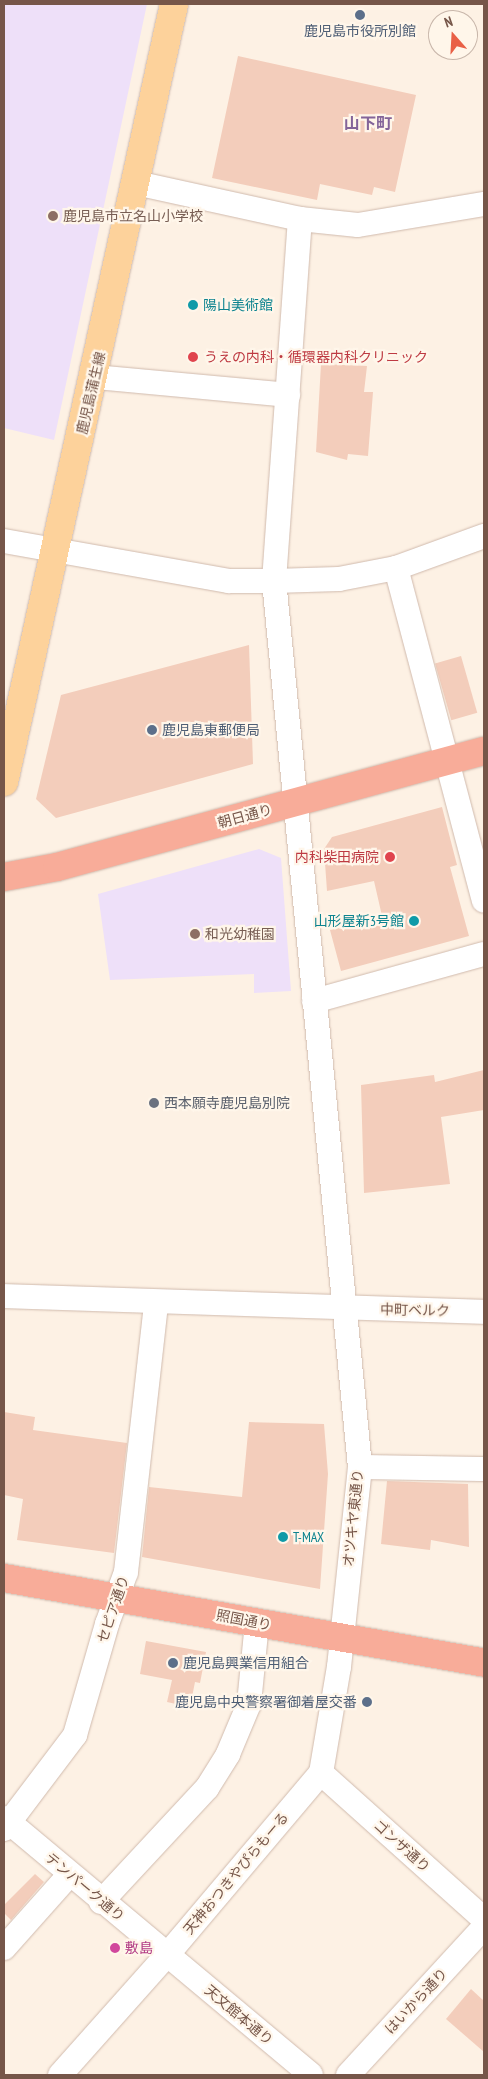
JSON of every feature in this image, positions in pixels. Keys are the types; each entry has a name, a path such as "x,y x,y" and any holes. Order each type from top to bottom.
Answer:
{"highway":[{"name":"朝日通り","path":"4,877 294,803 484,751"},
{"name":"照国通り","path":"4,1578 118,1596 257,1623 484,1663"}],"main road":[{"name":"鹿児島蒲生線","path":"4,782 95,378 174,4"}],"street":[{"path":"136,183 300,219 358,225 484,204"},
{"name":"オツキヤ東通り","path":"300,219 274,582 360,1467 340,1637"},
{"path":"95,378 288,395"},
{"path":"4,542 56,554 229,581 274,582 339,579 396,568 484,536"},
{"path":"396,568 484,901"},
{"path":"314,1001 484,954"},
{"name":"中町ベルク","path":"4,1296 346,1310 484,1312"},
{"name":"セピア通り","path":"6,1824 75,1735 126,1572 156,1303"},
{"path":"360,1467 484,1468"},
{"path":"101,1902 207,1788 228,1754 248,1704 257,1623"},
{"path":"321,1773 340,1637"},
{"name":"ゴンザ通り","path":"321,1773 484,1919"},
{"name":"天神おつきやぴらもーる","path":"60,2075 167,1955 321,1773"},
{"name":"テンパーク通り","path":"6,1824 167,1955"},
{"path":"4,1948 69,1875"},
{"name":"はいから通り","path":"348,2075 484,1927"},
{"name":"天文館本通り","path":"167,1955 311,2075"}],"shaded area":[{"name":"鹿児島市立名山小学校","path":"4,4 147,4 54,440 4,428"},
{"name":"和光幼稚園","path":"259,849 281,858 291,991 254,993 254,974 110,980 98,894"}],"building":[{"path":"238,56 416,95 395,192 374,187 372,195 320,184 317,200 212,178"},
{"path":"321,364 367,366 364,392 373,392 368,456 348,454 347,460 316,452"},
{"name":"鹿児島東郵便局","path":"249,645 253,764 56,818 36,799 61,695"},
{"path":"461,656 477,713 451,720 435,663"},
{"path":"442,807 457,865 450,867 469,936 341,971 330,930 382,916 374,881 327,891 324,849 332,837"},
{"path":"484,1070 484,1110 441,1117 450,1184 364,1193 361,1085 434,1075 435,1082"},
{"path":"4,1412 35,1417 33,1430 127,1443 114,1553 17,1540 23,1499 4,1495"},
{"name":"T-MAX","path":"249,1422 324,1424 328,1474 320,1589 142,1557 149,1487 242,1497"},
{"path":"387,1481 468,1484 469,1547 431,1540 430,1550 381,1544"},
{"name":"鹿児島興業信用組合","path":"146,1641 206,1652 200,1683 195,1682 190,1707 167,1702 172,1680 140,1674"},
{"path":"35,1874 44,1882 11,1920 4,1913 4,1905"},
{"path":"471,1989 484,2001 484,2052 446,2019"}],"place":[{"name":"鹿児島市役所別館","path":"360,15"},
{"name":"鹿児島市立名山小学校","path":"53,216"},
{"name":"陽山美術館","path":"193,305"},
{"name":"うえの内科・循環器内科クリニック","path":"193,357"},
{"name":"鹿児島東郵便局","path":"152,730"},
{"name":"内科柴田病院","path":"390,857"},
{"name":"山形屋新3号館","path":"414,921"},
{"name":"和光幼稚園","path":"195,934"},
{"name":"西本願寺鹿児島別院","path":"154,1103"},
{"name":"T-MAX","path":"283,1537"},
{"name":"鹿児島興業信用組合","path":"173,1663"},
{"name":"鹿児島中央警察署御着屋交番","path":"367,1702"},
{"name":"敷島","path":"115,1948"}],"district":[{"name":"山下町","path":"368,123"}]}
